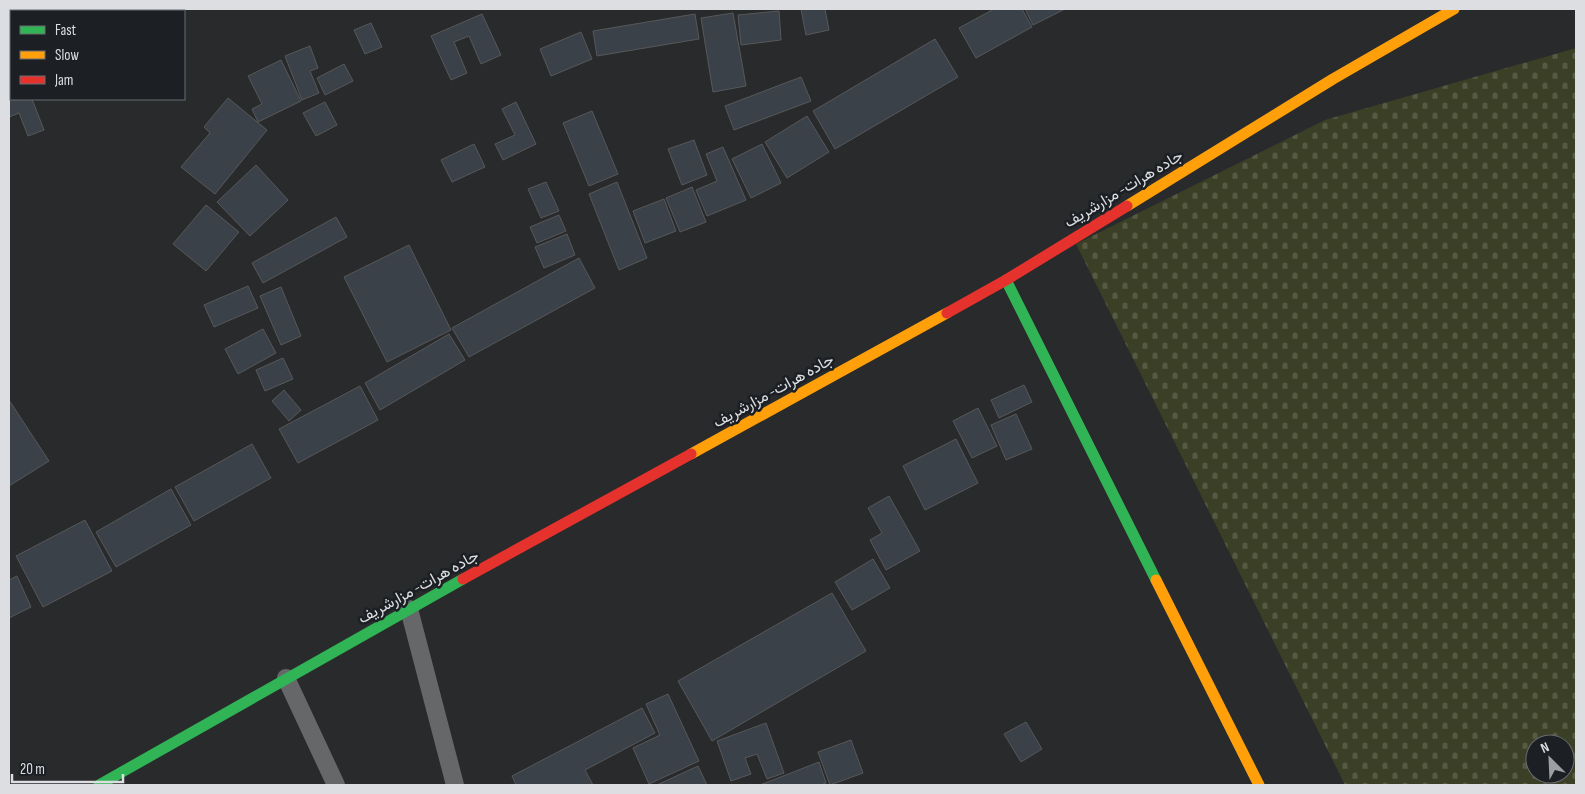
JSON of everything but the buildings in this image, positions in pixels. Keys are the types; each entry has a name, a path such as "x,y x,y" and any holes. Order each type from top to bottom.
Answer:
{"main road":[{"name":"جاده هرات- مزارشریف","path":"99,785 409,609 1006,280 1333,79 1454,9"},
{"path":"1006,280 1259,785"}],"lane":[{"path":"409,609 455,785"},
{"path":"286,678 336,785"}],"green space":[{"path":"1576,48 1576,785 1345,785 1076,244 1325,120"}],"traffic: fast":[{"path":"1006,280 1156,580"},
{"path":"99,785 463,579"}],"traffic: slow":[{"path":"1127,206 1333,79 1454,9"},
{"path":"691,454 947,313"},
{"path":"1156,580 1259,785"}],"traffic: jam":[{"path":"947,313 1006,280 1127,206"},
{"path":"463,579 691,454"}]}
